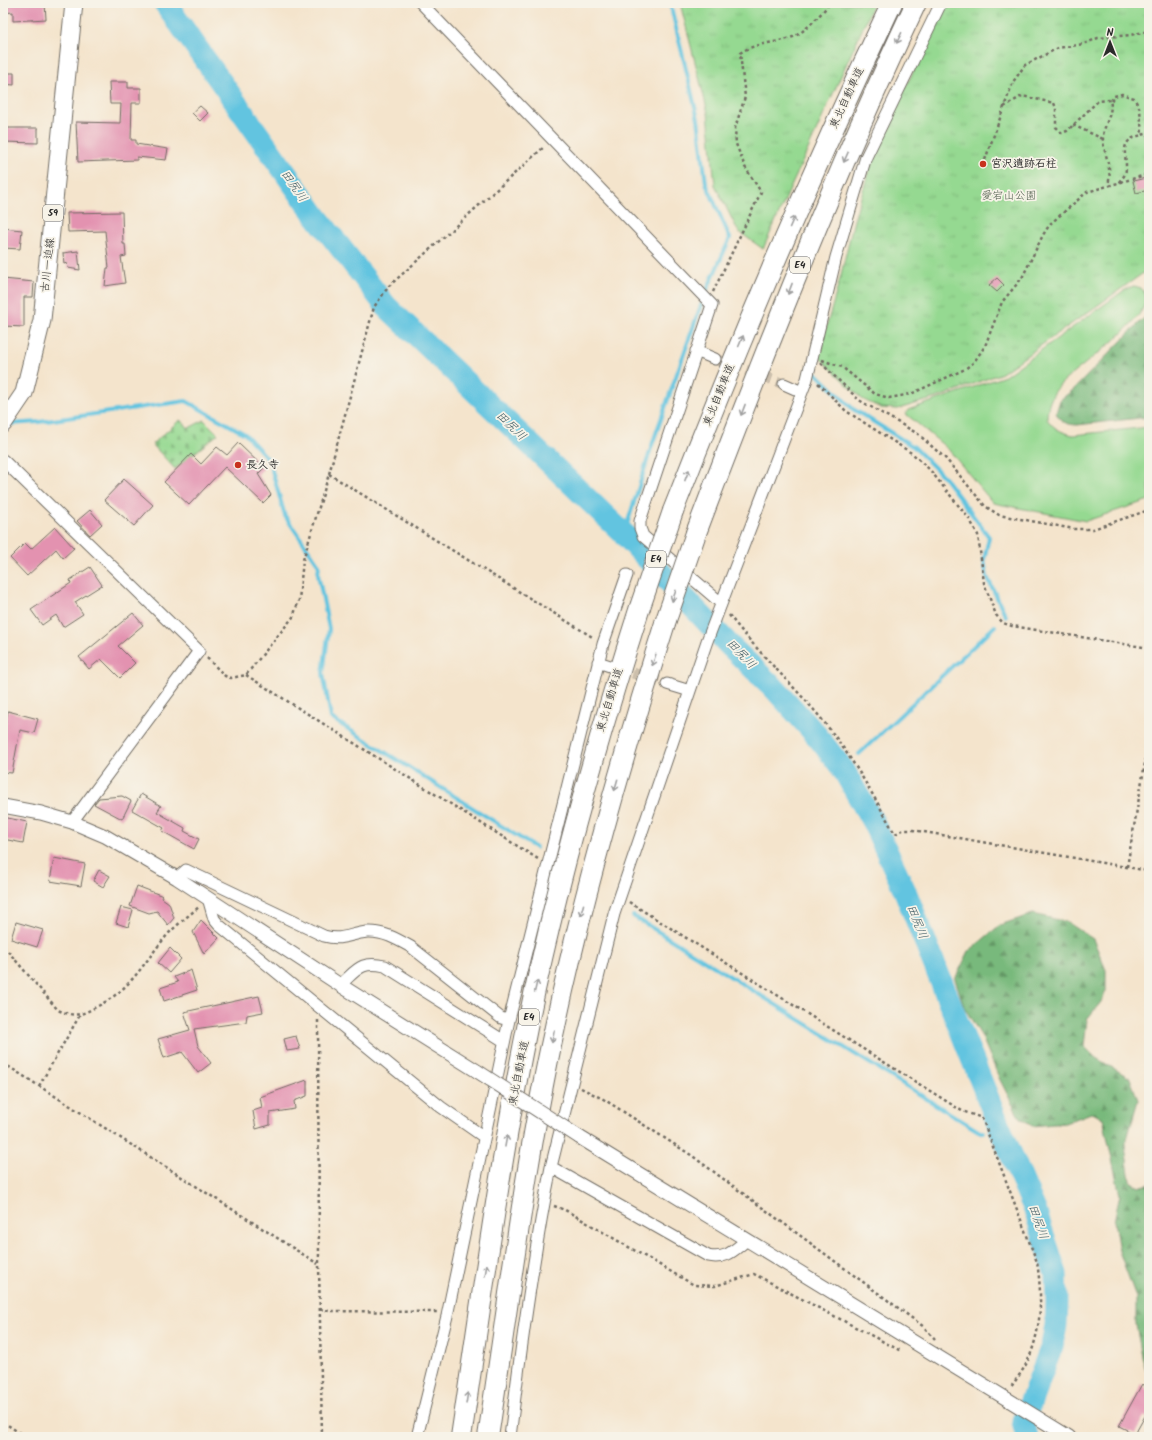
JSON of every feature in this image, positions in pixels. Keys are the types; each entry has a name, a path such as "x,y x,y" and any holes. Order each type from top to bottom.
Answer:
{"highway":[{"name":"東北自動車道","path":"461,1437 506,1140 528,1023 576,816 606,711 673,511 719,394 819,158 892,3"},
{"name":"東北自動車道","path":"488,1437 533,1144 554,1029 578,924 634,720 696,533 794,279 842,166 916,3"}],"main road":[{"name":"古川一迫線","path":"5,421 24,393 42,320 74,3"}],"street":[{"path":"421,3 712,304 640,521 640,528 643,536 719,607"},
{"path":"510,1437 523,1331 551,1167 620,896 719,607 807,379 836,257 866,157 941,3"},
{"path":"696,351 715,359"},
{"path":"784,384 802,392"},
{"path":"3,460 199,651 72,822"},
{"path":"417,1437 447,1316 504,1041 547,864 598,662 627,575"},
{"path":"598,662 613,666"},
{"path":"666,684 690,690"},
{"path":"3,806 41,813 72,822 105,836 177,878 340,985 579,1136 1008,1401 1070,1437"},
{"path":"177,878 186,870 324,936 336,939 366,932 379,933 395,938 411,947 501,1018 509,1020"},
{"path":"208,898 214,919 219,925 318,1005 440,1108 484,1136"},
{"path":"340,985 362,965 372,963 386,966 504,1041"},
{"path":"551,1167 708,1256 717,1258 727,1256 747,1240"}],"path":[{"path":"709,301 761,192 745,167 736,144 736,128 745,97 740,53 753,46 795,36 822,13 830,3"},
{"path":"985,160 1013,82 1022,67 1054,49 1084,44 1098,38 1130,35 1149,31"},
{"path":"1110,101 1114,96 1122,94 1134,98 1140,109 1142,135"},
{"path":"1004,107 1022,96 1054,102 1058,130 1064,132 1098,101 1106,99 1110,101"},
{"path":"1108,185 1109,175 1103,139 1112,109 1110,101"},
{"path":"1073,125 1103,139"},
{"path":"1119,182 1125,175 1126,147 1132,138 1149,134"},
{"path":"199,651 225,676 231,678 246,675 293,617 299,600 303,560 329,474 374,307 389,286 552,140"},
{"path":"812,357 842,367 875,394 889,398 911,394 965,369 974,362 985,346 1002,302 1022,278 1046,229 1079,197 1087,192 1149,174"},
{"path":"812,357 827,367 859,400 918,434 946,459 985,506 999,516 1074,529 1093,529 1149,510"},
{"path":"807,379 819,384 846,411 913,454 930,470 970,520 978,534 984,582 996,615 1003,623 1012,626 1149,648"},
{"path":"329,474 603,644"},
{"path":"719,607 730,617 814,711 844,747 864,778 895,834 903,830 914,830 1149,871"},
{"path":"246,675 547,864"},
{"path":"1127,867 1149,740"},
{"path":"620,896 962,1111 982,1118 1037,1262 1040,1286 1040,1309 1036,1335 1028,1359 1008,1401"},
{"path":"3,948 6,949 58,1010 68,1014 80,1015 113,998 124,989 170,933 208,898"},
{"path":"318,1005 319,1264 322,1437"},
{"path":"39,1086 80,1015"},
{"path":"3,1063 319,1264"},
{"path":"571,1084 605,1100 691,1155 924,1327 940,1344"},
{"path":"544,1202 565,1210 694,1285 715,1286 754,1274 905,1353"},
{"path":"320,1309 329,1311 433,1311 447,1316"},
{"path":"3,1422 26,1437"}],"green space":[{"path":"680,3 874,3 763,249 738,231 715,185 708,113"},
{"name":"愛宕山公園","path":"946,3 1149,3 1149,269 1002,373 942,396 898,409 881,408 862,399 818,356 840,279 854,220 872,161"},
{"path":"1134,286 1141,288 1144,292 1146,299 1143,309 1123,332 1060,385 1050,401 1047,419 1058,430 1073,435 1149,427 1149,500 1086,521 993,503 948,449 906,414 908,410 1005,376 1126,289"},
{"path":"1149,313 1149,417 1077,425 1062,421 1056,413 1060,400 1073,390"},
{"path":"180,420 189,428 204,420 218,434 175,469 152,444"},
{"path":"1033,914 1067,922 1093,939 1106,970 1106,991 1101,1002 1087,1019 1084,1046 1096,1058 1130,1078 1138,1100 1125,1146 1130,1181 1139,1187 1149,1184 1149,1371 1146,1370 1142,1357 1136,1325 1136,1297 1119,1251 1114,1221 1120,1195 1103,1118 1091,1113 1065,1123 1032,1126 1018,1115 1000,1080 982,1037 964,1007 955,979 969,951 1000,925"}],"building":[{"path":"3,3 45,3 46,19 13,21 13,12 3,13"},
{"path":"4,73 14,73 14,85 3,84"},
{"path":"109,82 128,82 128,88 141,88 141,103 132,103 131,140 136,140 136,144 168,149 166,160 137,157 137,160 78,162 76,122 120,123 121,104 110,104"},
{"path":"200,106 208,113 200,121 192,113"},
{"path":"3,128 38,128 38,143 3,142"},
{"path":"1146,178 1149,190 1136,193 1133,181"},
{"path":"122,212 123,244 125,244 126,256 121,257 125,283 105,286 107,268 109,268 105,231 68,232 67,213"},
{"path":"3,228 22,230 20,249 3,248"},
{"path":"78,251 80,270 68,268 67,263 64,264 63,253"},
{"path":"997,278 1004,285 997,292 989,285"},
{"path":"3,279 34,282 33,297 24,297 24,327 3,326"},
{"path":"238,443 264,468 258,474 271,495 263,503 225,467 189,505 164,482 191,454 201,464 217,447 227,455"},
{"path":"124,479 153,505 134,526 104,500"},
{"path":"90,510 102,524 90,535 77,521"},
{"path":"55,527 74,548 63,558 56,549 27,576 10,558 25,543 31,549"},
{"path":"90,567 102,585 75,602 83,614 63,627 56,615 42,625 31,610 71,583 70,580"},
{"path":"133,613 143,625 118,646 135,663 120,678 101,659 89,669 79,657"},
{"path":"8,711 38,719 34,733 20,730 12,773 3,772 3,734"},
{"path":"141,794 161,806 157,812 185,828 184,831 199,839 194,849 162,831 164,828 132,810"},
{"path":"122,796 131,801 122,819 94,804 99,798"},
{"path":"3,817 27,822 23,843 3,839"},
{"path":"54,858 85,864 81,886 50,881"},
{"path":"99,870 110,876 103,887 93,881"},
{"path":"137,886 163,896 162,898 169,903 174,918 168,925 157,911 149,913 130,906"},
{"path":"121,907 133,910 128,927 116,923"},
{"path":"201,920 219,938 204,954 193,932"},
{"path":"16,922 43,930 37,947 11,939"},
{"path":"170,948 181,959 169,973 158,963"},
{"path":"191,970 197,990 164,1001 160,988 178,982 174,977"},
{"path":"259,996 263,1012 247,1015 246,1022 194,1029 198,1046 211,1063 198,1073 182,1052 164,1058 158,1039 190,1030 184,1012"},
{"path":"296,1036 300,1049 287,1051 284,1039"},
{"path":"307,1080 307,1096 294,1101 295,1109 270,1113 270,1125 256,1129 253,1111 262,1108 260,1097"},
{"path":"1142,1384 1149,1392 1149,1420 1145,1416 1135,1434 1119,1426"}],"waterway":[{"name":"田尻川","path":"165,3 316,216 386,306 624,534 731,647 775,689 817,736 843,769 873,822 905,891 999,1126 1035,1210 1056,1274 1056,1325 1052,1346 1023,1422 1027,1437"},
{"path":"670,3 698,119 706,183 730,238 706,292"},
{"path":"624,534 653,442 701,305"},
{"path":"816,373 853,409 914,447 944,477 989,537 984,560 987,577 1006,616"},
{"path":"9,424 39,422 186,401 245,434 269,460 285,516 319,565 318,574 329,629 323,673 331,718 536,848"},
{"path":"859,754 995,626"},
{"path":"633,916 980,1132 983,1132"},
{"name":"田尻川","path":"992,1128 999,1126"}],"tunnel":[{"path":"715,359 784,384"},
{"path":"617,668 667,684"}],"place":[{"name":"宮沢遺跡石柱","path":"983,164"},
{"name":"長久寺","path":"238,465"}]}
